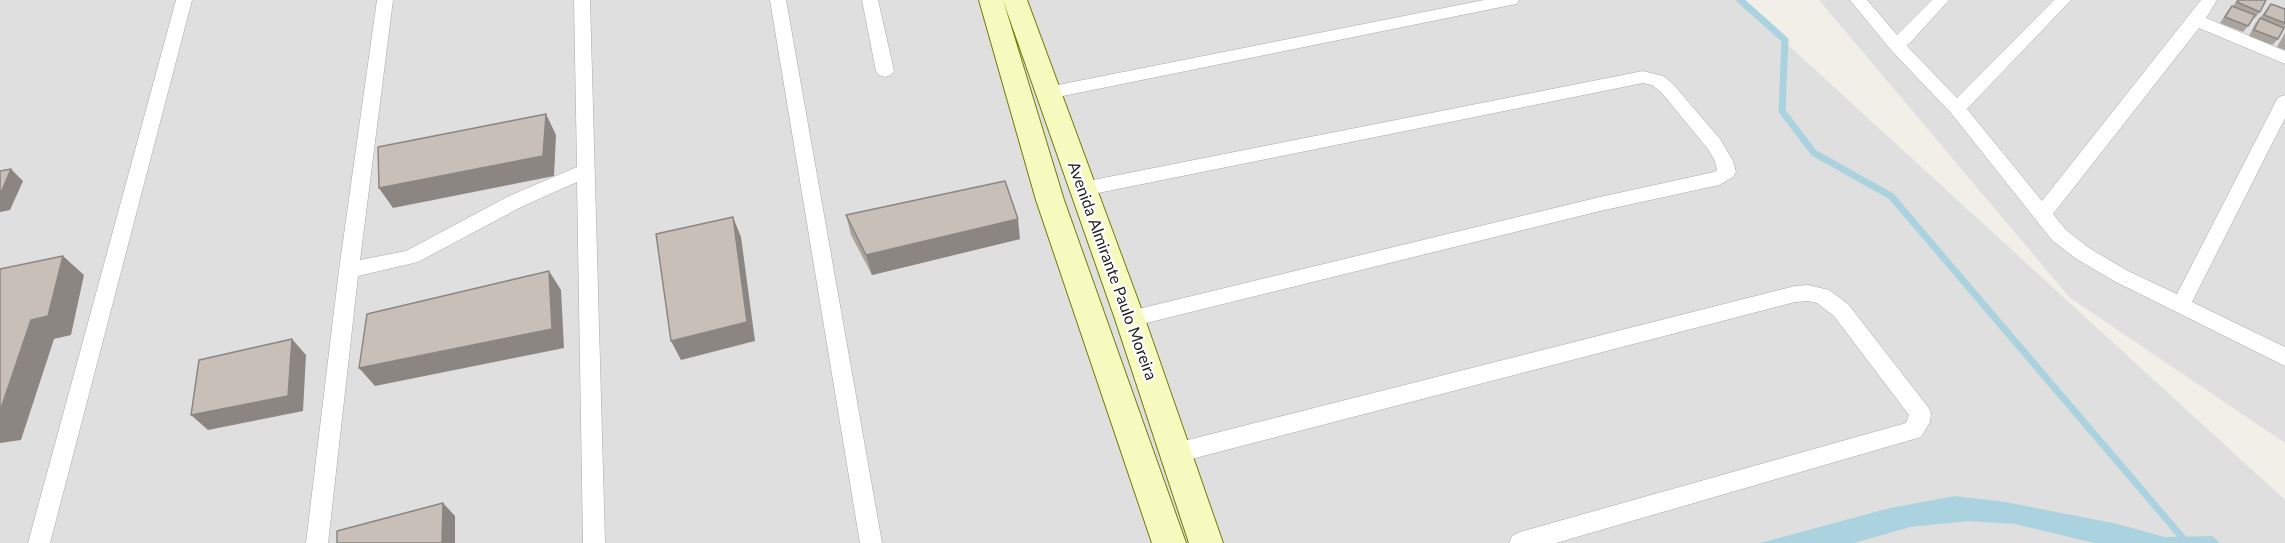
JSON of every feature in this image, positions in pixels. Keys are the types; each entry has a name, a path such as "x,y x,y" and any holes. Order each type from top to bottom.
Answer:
{"main road":[{"name":"Avenida Almirante Paulo Moreira","path":"1013,1 1130,319 1206,543"},
{"name":"Avenida Almirante Paulo Moreira","path":"1013,1 1050,200 1169,543"}],"street":[{"path":"39,543 184,0"},
{"path":"317,543 349,270 385,0"},
{"path":"582,0 594,543"},
{"path":"778,0 871,543"},
{"path":"870,0 885,71"},
{"path":"1048,93 1511,0"},
{"path":"1858,0 1957,109 2059,235 2082,253 2121,276 2285,357"},
{"path":"1897,45 1941,0"},
{"path":"1957,109 2063,0"},
{"path":"2043,214 2196,20 2209,0"},
{"path":"2196,20 2285,58"},
{"path":"1083,189 1643,76 1657,80 1667,88 1714,144 1724,161 1727,172 1719,178 1600,204 1130,319"},
{"path":"2181,306 2285,101"},
{"path":"349,270 411,257 516,201 585,171"},
{"path":"1176,453 1795,294 1808,293 1822,296 1840,310 1920,413 1919,422 1913,430 1520,543"}],"shaded area":[{"path":"0,0 1739,0 2285,500 2285,543 0,543"},
{"path":"1819,0 2285,0 2285,443 2070,298"}],"water":[{"path":"1955,496 2005,502 2113,523 2165,537 2212,536 2220,543 2094,543 2015,524 1968,521 1910,527 1854,543 1760,543 1890,508"}],"building":[{"path":"2239,0 2266,0 2260,12 2237,2"},
{"path":"2271,4 2285,9 2285,23 2264,15"},
{"path":"2232,6 2255,15 2248,26 2225,17"},
{"path":"2260,18 2284,28 2278,39 2254,30"},
{"path":"546,114 543,156 379,188 378,147"},
{"path":"11,169 0,195 0,171"},
{"path":"1005,181 1018,219 866,255 846,215"},
{"path":"733,217 747,322 671,341 656,234"},
{"path":"63,256 48,316 31,320 0,411 0,269"},
{"path":"549,271 552,329 359,368 367,314"},
{"path":"292,339 288,396 191,415 199,360"},
{"path":"443,503 442,543 337,543 337,531"}],"waterway":[{"path":"1740,0 1785,40 1782,111 1814,153 1891,196 2187,543"}]}
